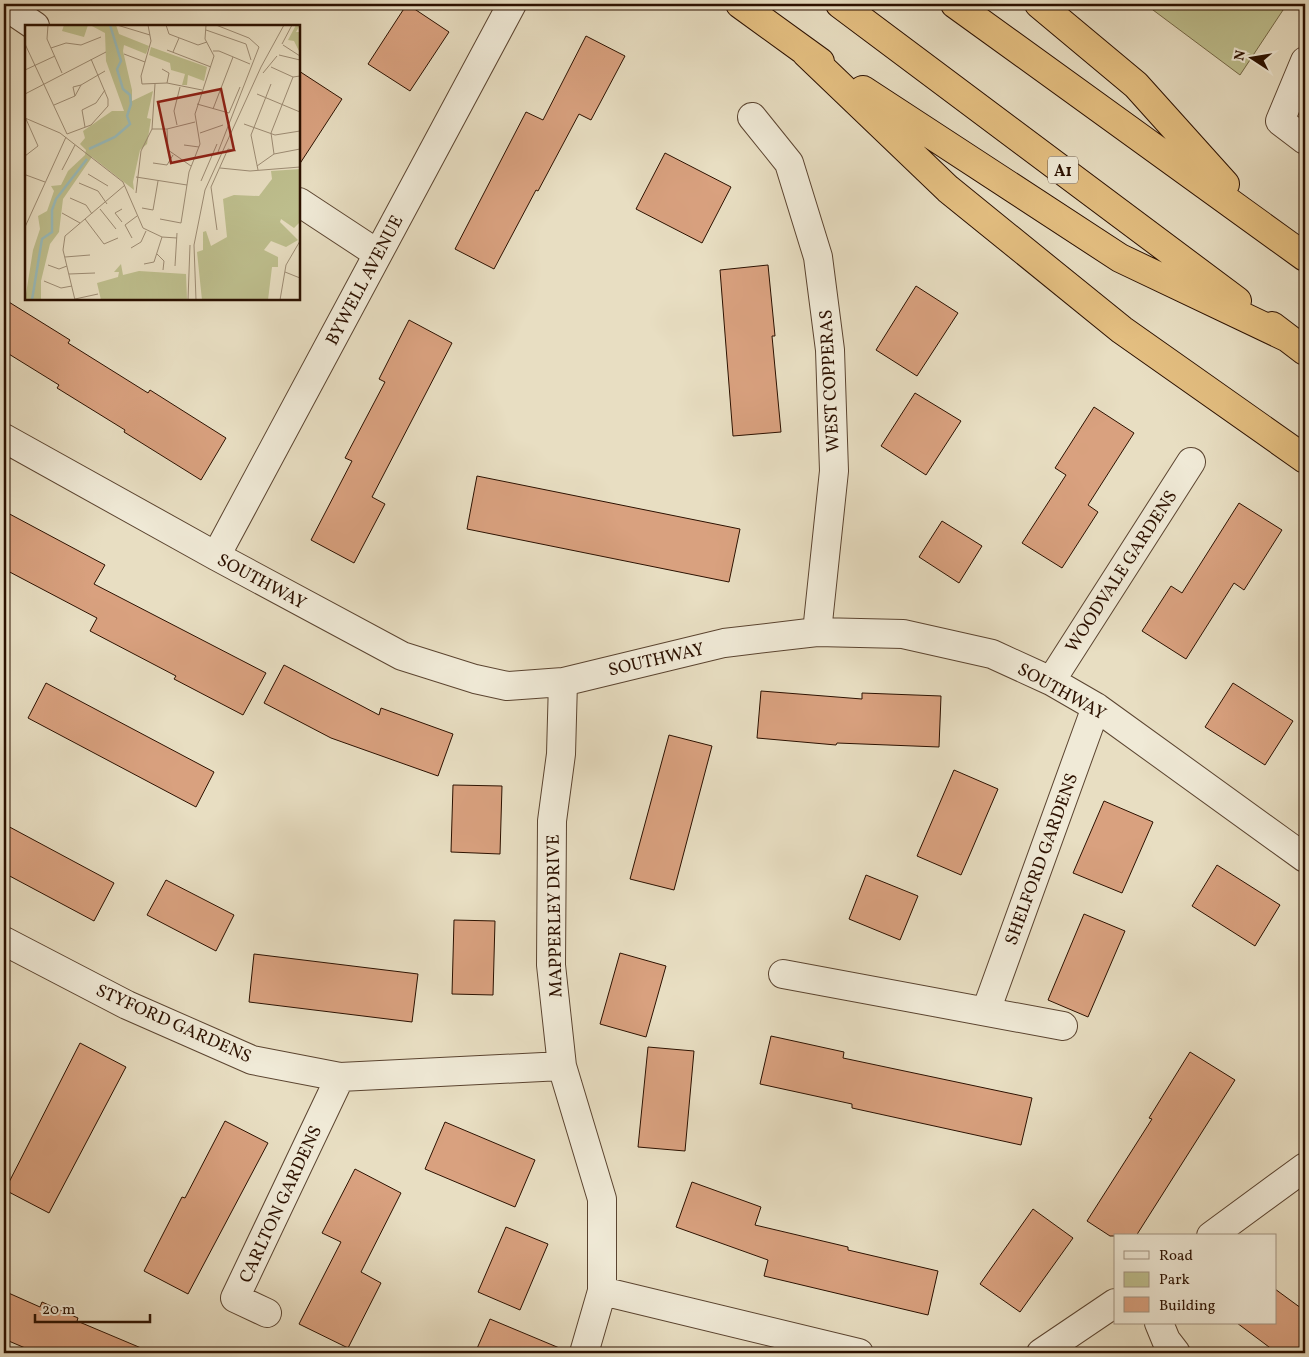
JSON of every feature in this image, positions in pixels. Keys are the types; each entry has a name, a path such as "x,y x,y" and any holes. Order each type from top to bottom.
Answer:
{"highway":[{"path":"740,4 806,52 1120,258 1296,344"},
{"name":"A1","path":"840,4 1296,344"},
{"path":"955,4 1305,257"},
{"path":"1039,4 1136,85 1259,222"},
{"path":"806,52 948,189 1122,330 1305,459"}],"street":[{"name":"BYWELL AVENUE","path":"216,556 512,4"},
{"path":"4,6 33,25"},
{"path":"1305,61 1280,121 1305,140"},
{"name":"WEST COPPERAS","path":"752,117 789,163 818,257 830,350 834,471 817,632"},
{"path":"300,203 378,254"},
{"name":"SOUTHWAY","path":"4,438 216,556 402,656 475,679 507,686 563,682 724,643 817,632 903,634 992,654 1051,681 1096,707 1305,858"},
{"name":"WOODVALE GARDENS","path":"1051,681 1191,462"},
{"name":"MAPPERLEY DRIVE","path":"563,682 561,754 552,821 551,956 562,1066 602,1198 602,1291 584,1353"},
{"name":"SHELFORD GARDENS","path":"986,1011 1096,707"},
{"name":"STYFORD GARDENS","path":"4,941 127,1005 252,1060 340,1077 562,1066"},
{"path":"783,974 1063,1026"},
{"name":"CARLTON GARDENS","path":"267,1313 235,1298 340,1077"},
{"path":"1214,1234 1305,1167"},
{"path":"602,1291 859,1353"},
{"path":"1041,1353 1114,1304"},
{"path":"1159,1324 1166,1340 1176,1353"}],"green space":[{"path":"1145,4 1287,4 1240,75"}],"building":[{"path":"407,4 449,32 410,91 368,64"},
{"path":"586,36 625,56 591,120 579,114 494,269 455,249 526,112 543,120"},
{"path":"300,72 342,99 300,163"},
{"path":"665,153 731,187 702,243 636,209"},
{"path":"768,265 775,336 772,336 781,432 733,436 720,270"},
{"path":"916,286 958,313 917,376 876,350"},
{"path":"4,299 70,340 68,343 148,393 150,390 226,438 201,480 124,432 125,430 57,388 59,385 4,351"},
{"path":"409,320 452,343 372,497 385,504 354,563 311,540 352,461 345,458 385,382 379,379"},
{"path":"915,393 961,421 926,475 881,446"},
{"path":"1094,407 1134,433 1088,505 1098,512 1062,568 1022,543 1066,475 1055,468"},
{"path":"477,476 740,529 729,582 467,529"},
{"path":"1239,503 1282,530 1244,590 1234,583 1186,659 1142,631 1171,586 1182,593"},
{"path":"4,511 105,565 94,584 266,673 243,715 174,679 176,676 90,631 97,618 4,569"},
{"path":"942,521 982,546 959,583 919,557"},
{"path":"284,665 379,715 381,708 453,734 438,776 331,738 264,703"},
{"path":"46,683 214,772 196,807 28,718"},
{"path":"1233,683 1293,721 1265,765 1205,727"},
{"path":"761,691 862,699 862,693 941,696 939,747 837,743 836,745 757,738"},
{"path":"669,735 712,746 674,890 630,879"},
{"path":"954,770 998,789 961,875 917,856"},
{"path":"453,785 502,786 500,854 451,852"},
{"path":"1104,801 1153,822 1122,893 1073,873"},
{"path":"4,824 114,883 94,921 4,873"},
{"path":"1217,865 1280,905 1255,946 1192,906"},
{"path":"866,875 918,896 900,940 849,919"},
{"path":"166,880 234,915 216,951 147,915"},
{"path":"1084,914 1125,931 1088,1017 1048,1000"},
{"path":"454,920 495,921 493,995 452,994"},
{"path":"620,953 666,966 646,1037 600,1024"},
{"path":"254,954 418,974 412,1022 249,1002"},
{"path":"771,1036 844,1052 843,1058 1032,1098 1021,1145 852,1108 852,1104 760,1084"},
{"path":"80,1043 126,1067 49,1213 5,1190"},
{"path":"648,1047 694,1051 685,1151 638,1147"},
{"path":"1190,1052 1235,1080 1137,1234 1114,1234 1114,1236 1110,1236 1087,1221 1152,1119 1149,1118"},
{"path":"225,1121 268,1143 188,1294 144,1271 182,1197 185,1198"},
{"path":"445,1122 535,1160 515,1207 425,1169"},
{"path":"355,1169 401,1193 361,1272 381,1283 348,1348 299,1324 341,1242 322,1233"},
{"path":"692,1182 761,1207 755,1225 848,1247 848,1250 938,1271 928,1315 764,1276 768,1260 676,1227"},
{"path":"1033,1209 1073,1238 1020,1312 980,1284"},
{"path":"506,1227 548,1244 520,1310 478,1292"},
{"path":"1276,1290 1305,1311 1305,1353 1277,1353 1238,1324 1276,1324"},
{"path":"4,1291 40,1307 42,1302 78,1318 77,1321 153,1353 37,1353 4,1339"},
{"path":"490,1319 569,1352 569,1353 475,1353"}]}
